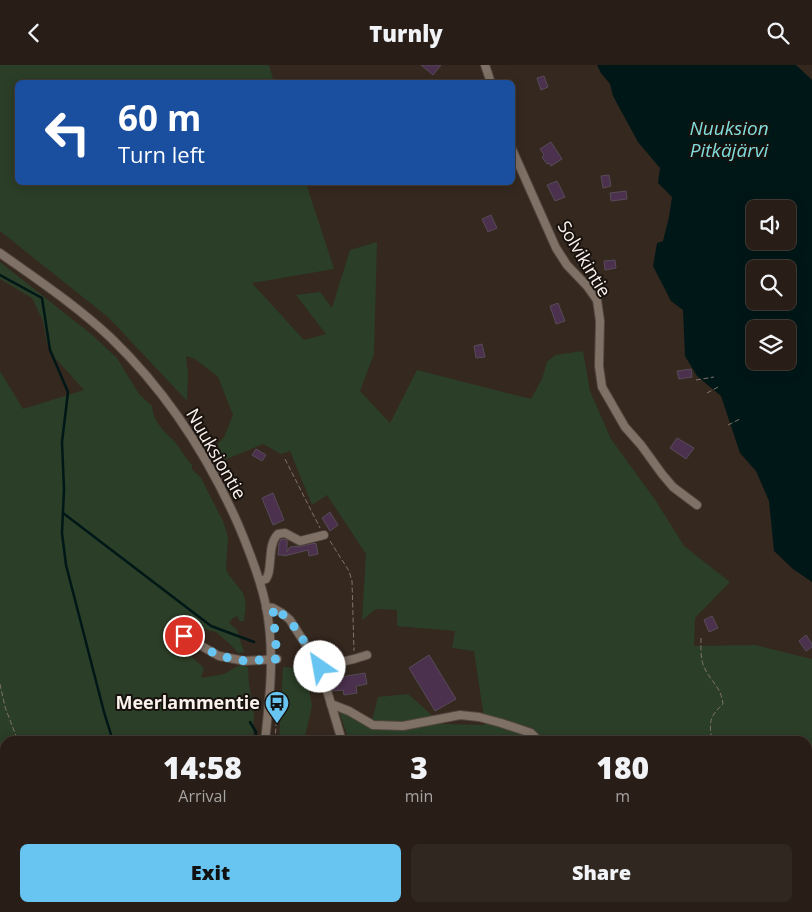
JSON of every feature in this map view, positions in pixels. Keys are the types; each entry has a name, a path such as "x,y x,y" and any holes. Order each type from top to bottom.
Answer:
{"street":[{"path":"485,65 490,80"},
{"name":"Solvikintie","path":"515,156 556,248 567,265 587,286 597,300 600,321 599,366 602,387 625,427 662,474 673,487 697,505"},
{"name":"Nuuksiontie","path":"0,253 68,302 110,337 148,377 171,405 188,429 216,477 242,533 260,581 266,607 274,659 266,736"},
{"path":"260,581 266,579 268,575 271,549 274,539 278,534 284,533 300,541 324,535"},
{"path":"266,607 282,613 290,620 320,667 341,736"},
{"path":"184,636 219,656 245,661 274,659"},
{"path":"320,667 367,655"},
{"path":"331,704 349,711 373,725 403,726 460,715 479,717 501,723 531,733 534,736"}],"path":[{"path":"696,380 714,377"},
{"path":"707,393 720,386"},
{"path":"728,425 740,419"},
{"path":"285,459 324,535 349,571 352,581 354,659"},
{"path":"701,638 702,660 706,670 722,693 723,704 713,713 710,722 711,736"},
{"path":"0,684 5,707 16,736"},
{"path":"276,736 278,692"}],"green space":[{"path":"0,65 269,65 273,80 15,80 15,185 307,185 334,269 252,283 304,340 326,334 296,295 320,292 332,308 350,250 377,242 374,354 360,391 390,423 417,370 531,399 542,379 547,362 555,355 583,351 590,391 611,439 656,501 684,546 730,582 695,618 694,646 755,645 812,659 812,736 347,736 336,702 372,720 378,697 408,694 442,724 485,725 474,651 452,648 455,631 397,626 397,610 376,609 362,620 366,554 327,495 312,505 290,451 281,454 263,444 222,461 218,444 224,437 233,415 218,377 195,359 186,356 188,374 187,401 109,318 0,231"},
{"path":"0,262 91,334 117,358 139,394 152,406 160,426 177,445 192,465 192,469 201,478 223,521 228,537 226,569 243,593 246,604 244,621 240,621 237,616 229,623 237,630 244,652 238,653 216,632 203,629 181,617 174,645 182,648 204,668 201,678 224,674 240,665 248,667 254,714 253,736 0,736 0,371 23,409 84,390 55,358 47,343 43,321 32,298 0,279"},
{"path":"283,667 306,669 312,706 305,736 279,736"}],"water":[{"name":"Nuuksion Pitkäjärvi","path":"597,65 796,65 812,80 812,582 793,569 774,551 769,501 756,471 740,453 721,396 697,376 685,356 683,310 671,301 653,266 657,243 663,241 672,197 658,183 660,168 638,142 613,96 610,84"}],"building":[{"path":"421,65 441,65 433,75"},
{"path":"544,76 548,87 541,90 537,78"},
{"path":"551,142 562,159 551,166 542,157 544,155 540,149"},
{"path":"609,175 611,186 603,188 601,176"},
{"path":"557,181 565,197 555,201 547,185"},
{"path":"626,191 627,199 611,201 610,193"},
{"path":"491,215 497,228 488,232 482,219"},
{"path":"615,260 616,268 605,270 604,261"},
{"path":"558,303 565,321 556,324 550,306"},
{"path":"482,344 485,357 476,358 474,346"},
{"path":"691,369 692,377 679,379 677,371"},
{"path":"677,438 694,448 686,459 670,448"},
{"path":"256,449 266,455 262,461 252,455"},
{"path":"273,493 284,520 273,525 262,498"},
{"path":"330,512 338,525 330,531 322,518"},
{"path":"281,539 287,540 287,552 290,547 316,543 318,554 309,556 308,550 284,556 278,555"},
{"path":"712,616 718,628 709,632 704,620"},
{"path":"806,635 812,647 806,651 799,641"},
{"path":"429,655 456,699 435,711 409,668"},
{"path":"365,673 367,684 356,686 357,693 344,695 343,690 333,691 330,678 340,675 341,677"}],"waterway":[{"path":"0,275 42,298 50,350 68,392 62,442 64,489 62,533 66,565 111,736"},
{"path":"63,513 211,626 254,642"},
{"path":"250,722 256,732 256,736"}],"place":[{"name":"Meerlammentie","path":"277,724"}],"route":[{"path":"184,636 219,656 245,661 277,659 276,627 273,608 290,620 320,667"}]}
